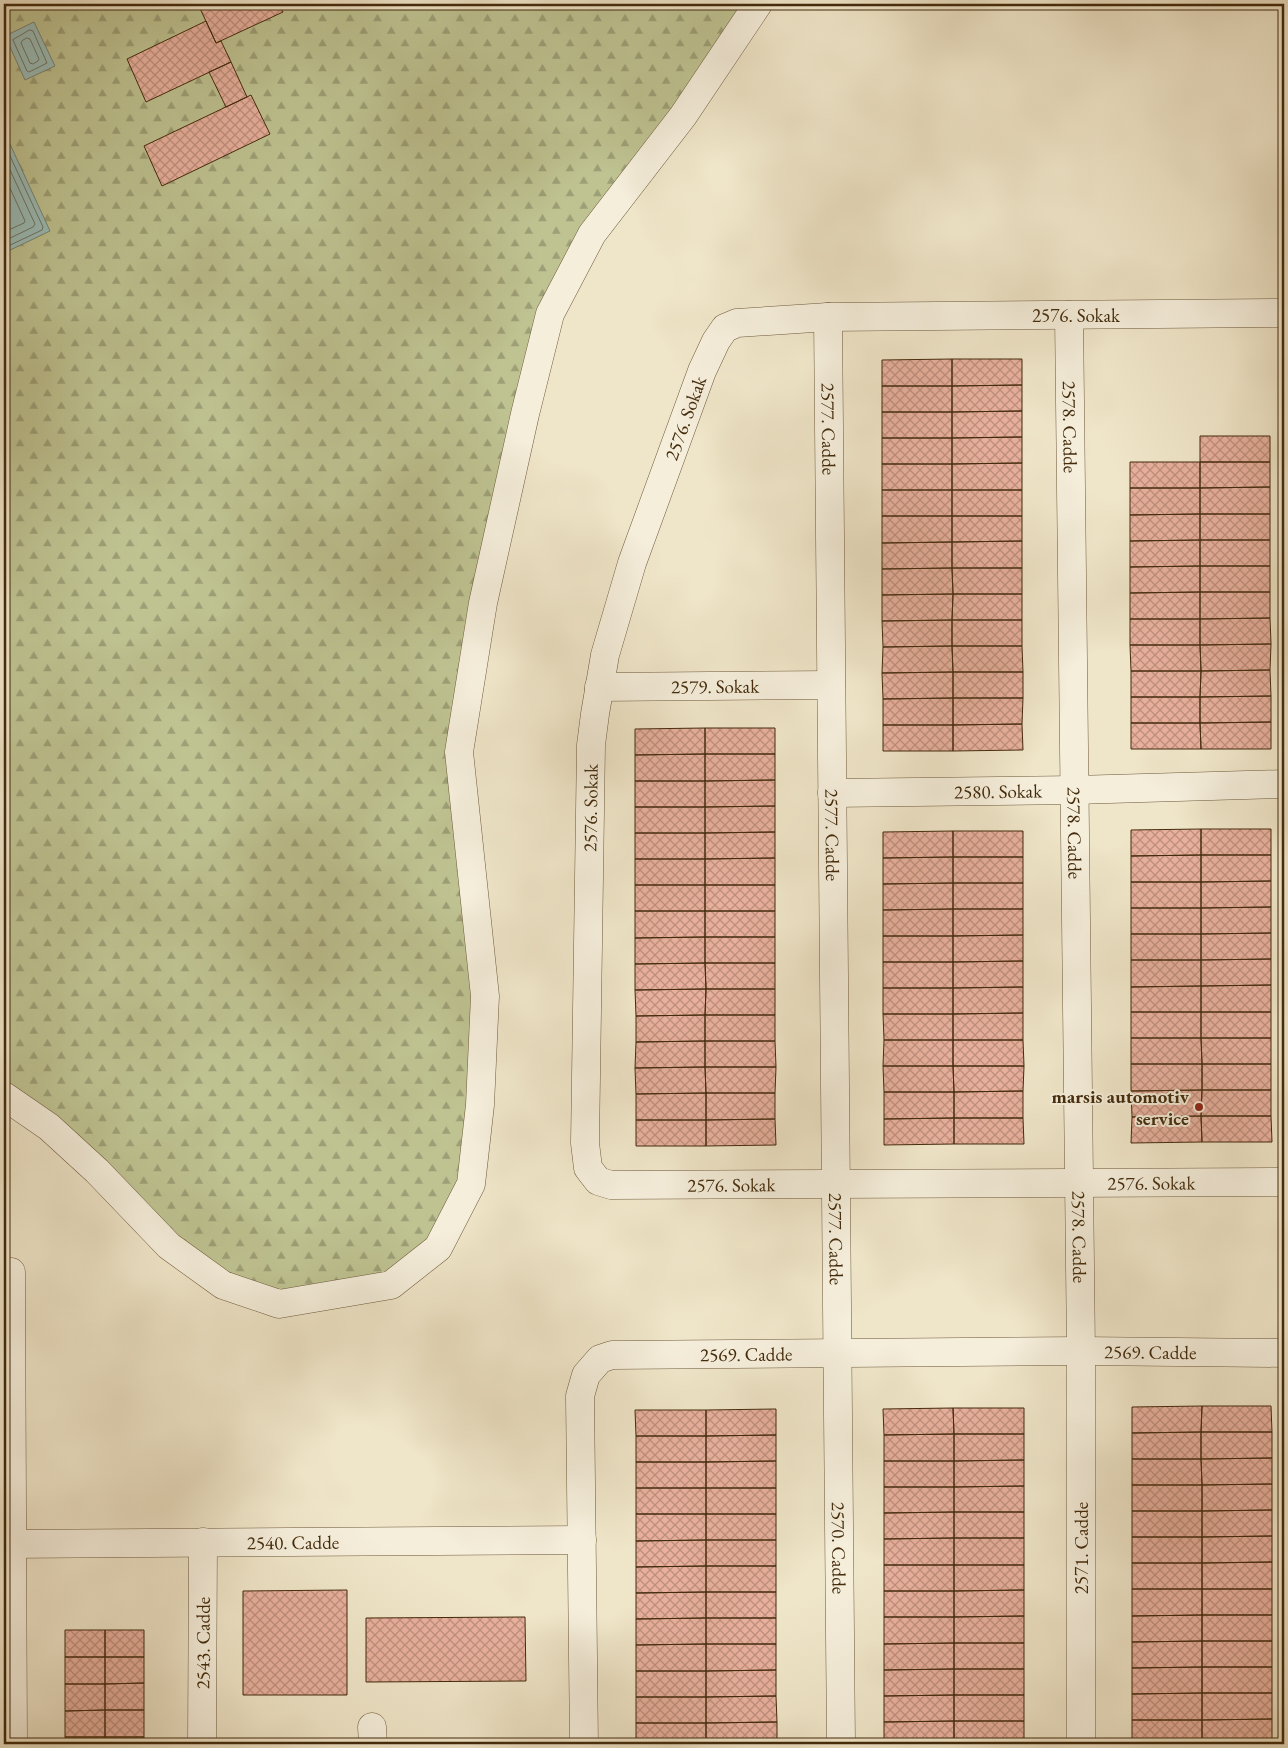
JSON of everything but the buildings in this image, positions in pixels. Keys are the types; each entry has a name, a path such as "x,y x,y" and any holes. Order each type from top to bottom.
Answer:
{"street":[{"path":"4,1096 50,1127 97,1171 169,1246 223,1285 279,1304 391,1285 438,1248 471,1184 480,1105 485,996 459,752 483,603 525,414 550,314 592,234 683,116 758,4"},
{"name":"2576. Sokak","path":"1284,313 828,317 736,323 725,328 716,341 702,371 632,563 605,655 599,687 591,745 585,1143 588,1168 598,1182 611,1185 1284,1182"},
{"name":"2578. Cadde","path":"1069,315 1081,1351"},
{"name":"2577. Cadde","path":"828,317 838,1353"},
{"name":"2579. Sokak","path":"599,687 831,685"},
{"name":"2580. Sokak","path":"832,793 1075,790 1284,784"},
{"path":"7,1268 8,1544 13,1744"},
{"name":"2569. Cadde","path":"584,1744 580,1396 586,1375 600,1359 612,1355 838,1353 1081,1351 1284,1353"},
{"name":"2571. Cadde","path":"1081,1351 1081,1744"},
{"name":"2570. Cadde","path":"838,1353 841,1744"},
{"name":"2540. Cadde","path":"8,1544 582,1540"},
{"name":"2543. Cadde","path":"202,1744 203,1542"}],"green space":[{"path":"4,4 758,4 550,314 459,752 485,996 471,1184 391,1285 279,1304 223,1285 4,1096"}],"water":[{"path":"34,22 55,66 25,80 5,36"},
{"path":"4,131 50,231 4,253"}],"place":[{"name":"marsis automotiv service","path":"1199,1107"}]}
